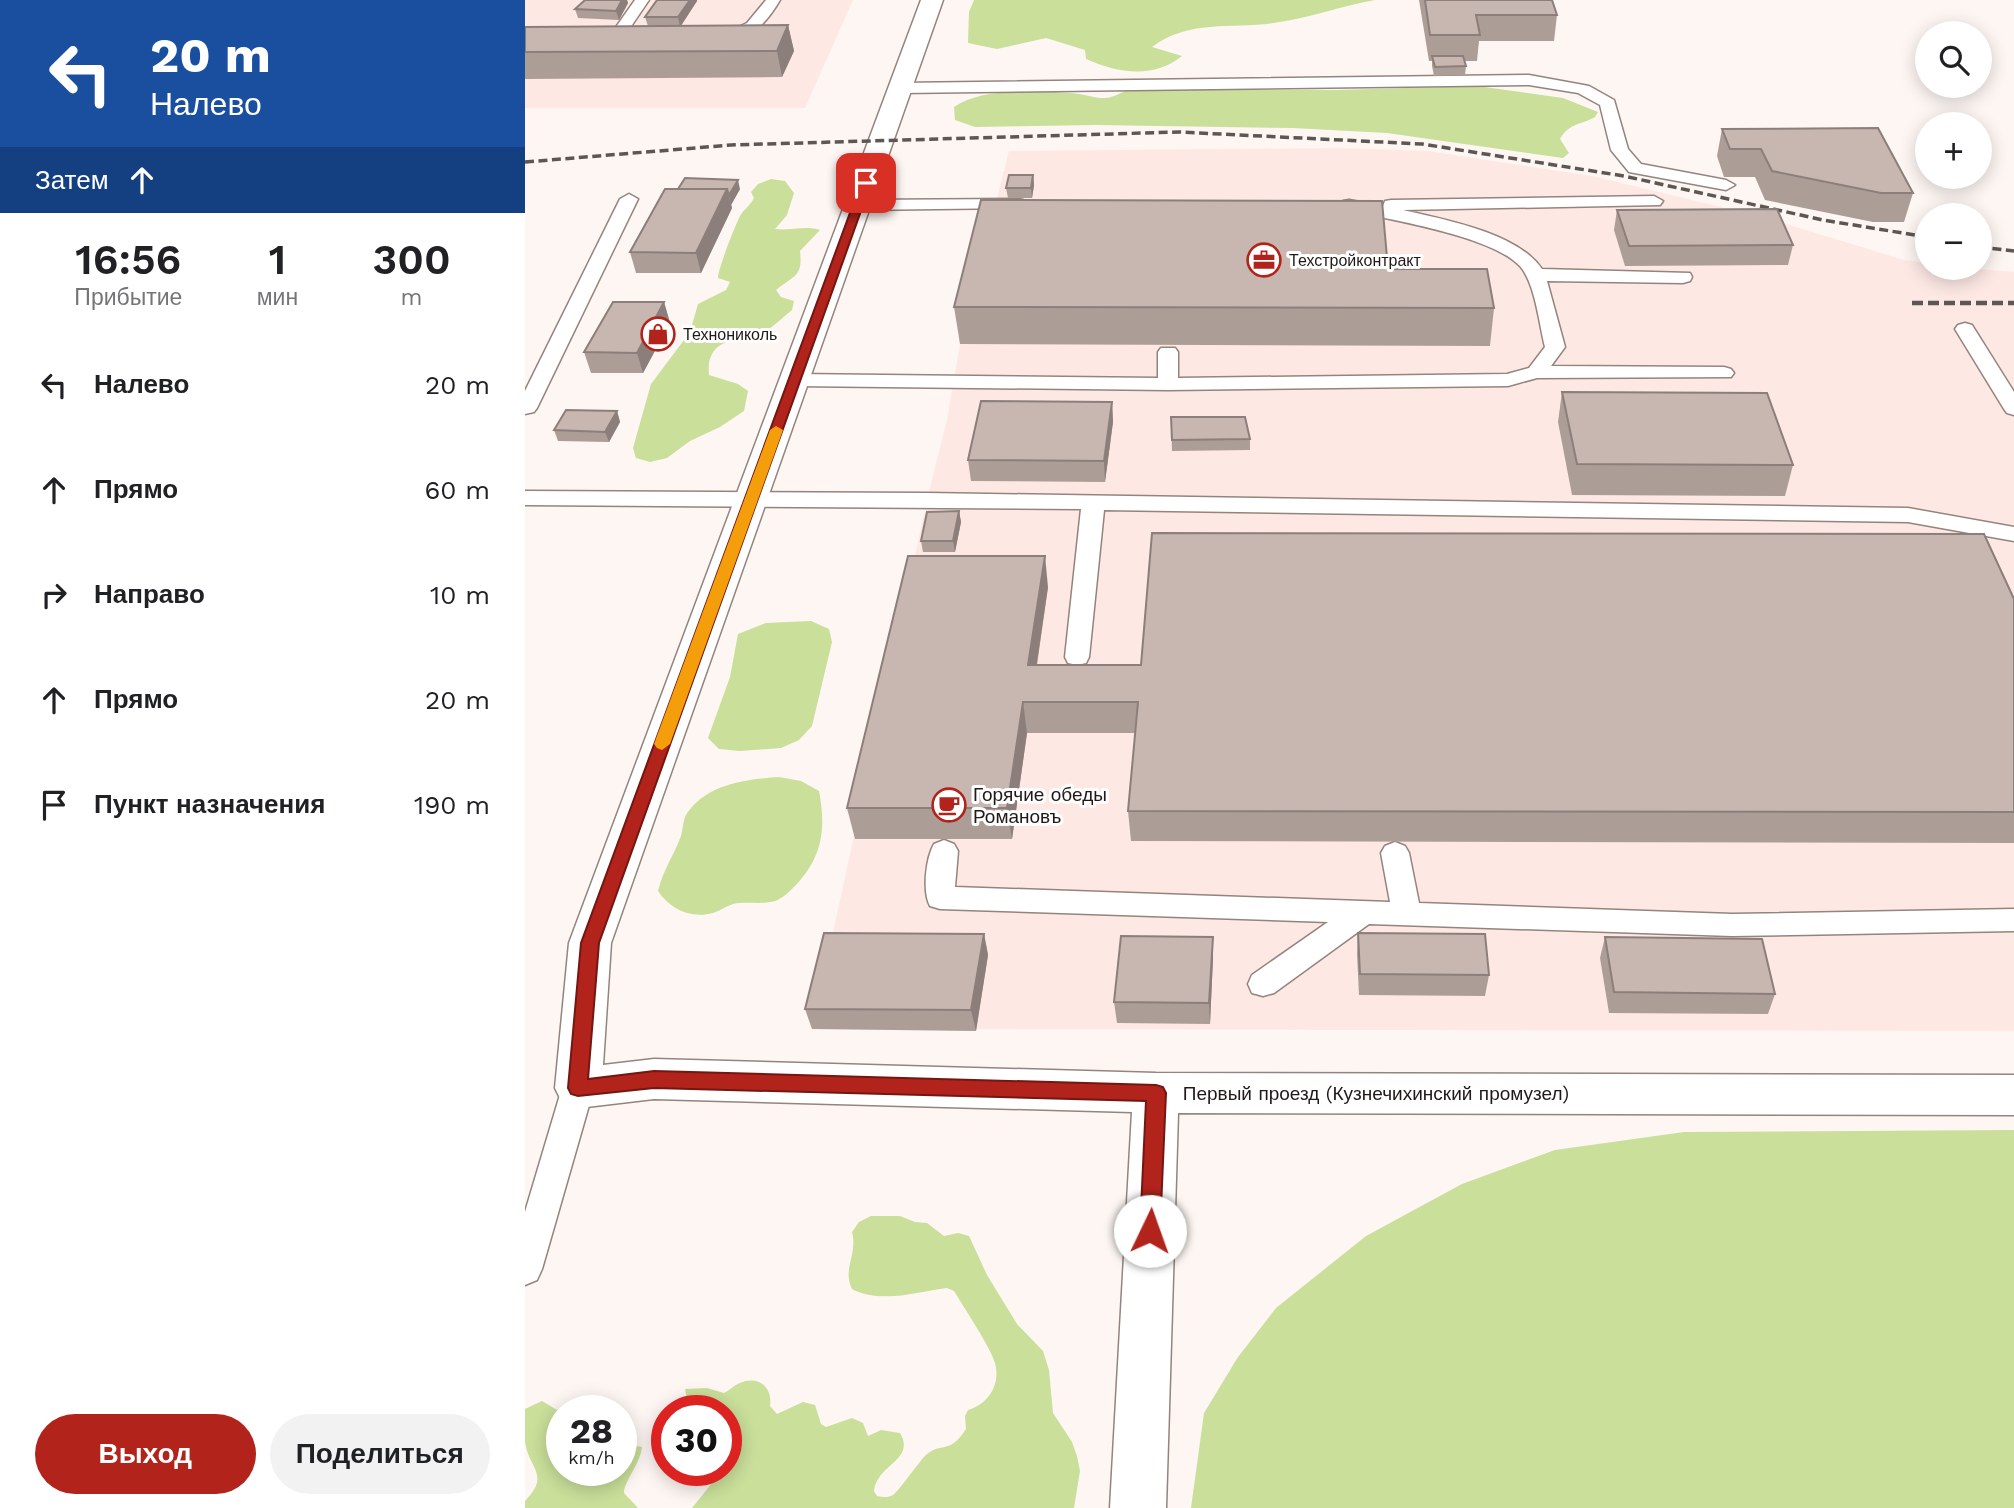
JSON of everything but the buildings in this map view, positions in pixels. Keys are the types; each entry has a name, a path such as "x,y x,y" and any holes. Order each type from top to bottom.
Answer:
{"street":[{"path":"578,1088 590,943 932,0"},
{"name":"Первый проезд (Кузнечихинский промузел)","path":"578,1088 654,1079 1156,1093 2014,1095"},
{"path":"1138,1508 1156,1093"}],"lane":[{"path":"637,43 606,44 642,0"},
{"path":"712,42 738,37 764,16 773,0"},
{"path":"901,88 1529,80 1583,89 1608,103 1621,150 1635,168 1726,185"},
{"path":"526,414 629,199"},
{"path":"1324,205 1654,201"},
{"path":"858,205 1034,204"},
{"path":"1351,205 1483,236 1532,267 1555,347 1536,372"},
{"path":"1534,275 1683,277"},
{"path":"1965,329 2014,410"},
{"path":"1168,352 1168,384"},
{"path":"795,380 1168,384 1509,380 1536,372 1724,373"},
{"path":"525,498 1908,515 2014,534"},
{"path":"1077,657 1093,503"},
{"path":"944,851 940,898 1732,925 2014,920"},
{"path":"1395,853 1407,915"},
{"path":"1263,984 1361,914"},
{"path":"525,1269 578,1088"}],"shaded area":[{"path":"525,0 853,0 805,108 525,108"},
{"path":"1341,148 1428,151 1592,176 1763,217 1915,261 1915,280 1992,280 1992,270 2014,272 2014,1031 812,1029 927,500 947,420 960,344 1009,151"}],"green space":[{"path":"974,0 1375,0 1286,21 1181,32 1152,47 1182,56 1160,68 1135,71 1098,64 1086,59 1085,50 1046,38 997,49 968,43 969,12"},
{"path":"1477,86 1563,98 1598,112 1595,117 1571,127 1560,139 1569,153 1563,158 1387,133 1293,128 1096,125 975,127 955,120 954,107 979,96 1010,92 1070,93 1104,98 1127,90 1337,90"},
{"path":"771,179 785,181 794,193 787,215 775,229 820,230 800,251 800,266 796,275 776,290 781,297 794,301 792,310 765,331 725,343 712,354 709,375 738,384 748,391 744,411 720,427 690,441 667,458 650,462 636,458 633,448 651,384 690,332 698,304 726,290 730,282 718,278 734,229 754,198 751,192 758,184"},
{"path":"811,621 829,629 832,642 812,726 799,740 781,748 740,751 719,749 708,738 730,677 738,634 766,623"},
{"path":"779,777 801,781 819,791 822,817 820,841 812,863 796,885 775,901 733,904 705,915 681,911 668,903 658,891 681,836 685,817 694,805 704,796 728,785"},
{"path":"2014,1130 2014,1508 1191,1508 1204,1413 1238,1357 1276,1308 1366,1236 1462,1184 1555,1150 1684,1132"},
{"path":"871,1216 900,1216 927,1223 944,1236 958,1233 969,1236 987,1275 1017,1324 1043,1351 1049,1370 1053,1413 1072,1442 1080,1471 1074,1508 692,1508 710,1486 742,1486 742,1395 686,1395 685,1389 707,1388 724,1393 747,1381 758,1382 767,1388 770,1406 777,1414 803,1402 815,1405 821,1424 826,1427 852,1418 863,1423 868,1436 881,1430 900,1433 904,1442 903,1450 882,1474 874,1491 877,1496 885,1497 896,1493 930,1452 955,1442 966,1429 965,1416 968,1410 981,1403 991,1392 996,1379 995,1363 954,1291 947,1288 875,1296 852,1289 849,1268 853,1248 852,1232 859,1222"},
{"path":"542,1401 546,1403 546,1486 626,1486 624,1493 638,1508 525,1508 525,1501 537,1485 537,1478 525,1442 525,1409"},
{"path":"637,1446 642,1447 637,1462"}],"railway":[{"path":"525,162 731,145 1179,132 1422,144 1624,176 1823,220 1915,235"},
{"path":"1992,248 2014,251"},
{"path":"1912,303 2014,303"}],"slow traffic":[{"path":"662,744 776,430"}],"place":[{"name":"Техстройконтракт","path":"1264,260"},
{"name":"Технониколь","path":"658,334"},
{"name":"Горячие обеды Романовъ","path":"949,805"}],"route":[{"path":"866,183 590,943 578,1088 654,1079 1156,1093 1150,1231"}]}
